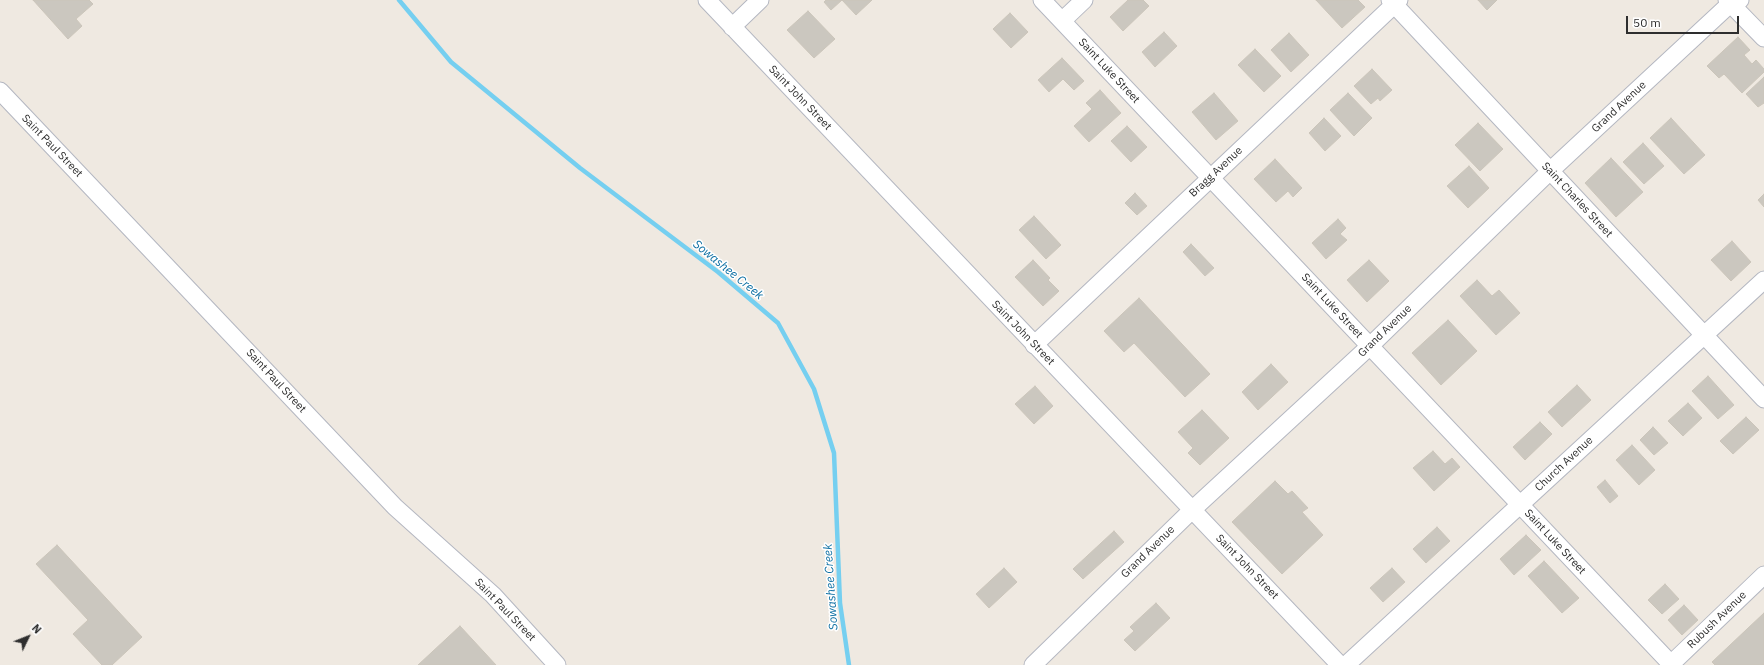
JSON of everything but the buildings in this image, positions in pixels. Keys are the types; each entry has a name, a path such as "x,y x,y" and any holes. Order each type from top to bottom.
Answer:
{"street":[{"name":"Saint John Street","path":"707,0 1340,665"},
{"path":"732,27 760,0"},
{"name":"Saint Luke Street","path":"1042,0 1671,665"},
{"path":"1062,21 1084,0"},
{"name":"Saint Charles Street","path":"1394,1 1550,171 1764,399"},
{"name":"Bragg Avenue","path":"1034,345 1394,1"},
{"path":"1732,1 1764,38"},
{"name":"Grand Avenue","path":"1033,665 1192,510 1370,346 1550,171 1732,1"},
{"name":"Saint Paul Street","path":"0,91 395,507 493,595 557,665"},
{"name":"Church Avenue","path":"1346,665 1764,280"},
{"name":"Rubush Avenue","path":"1671,665 1764,575"}],"waterway":[{"name":"Sowashee Creek","path":"399,0 451,62 580,168 718,272 778,323 814,389 834,453 840,603 849,665"}]}
